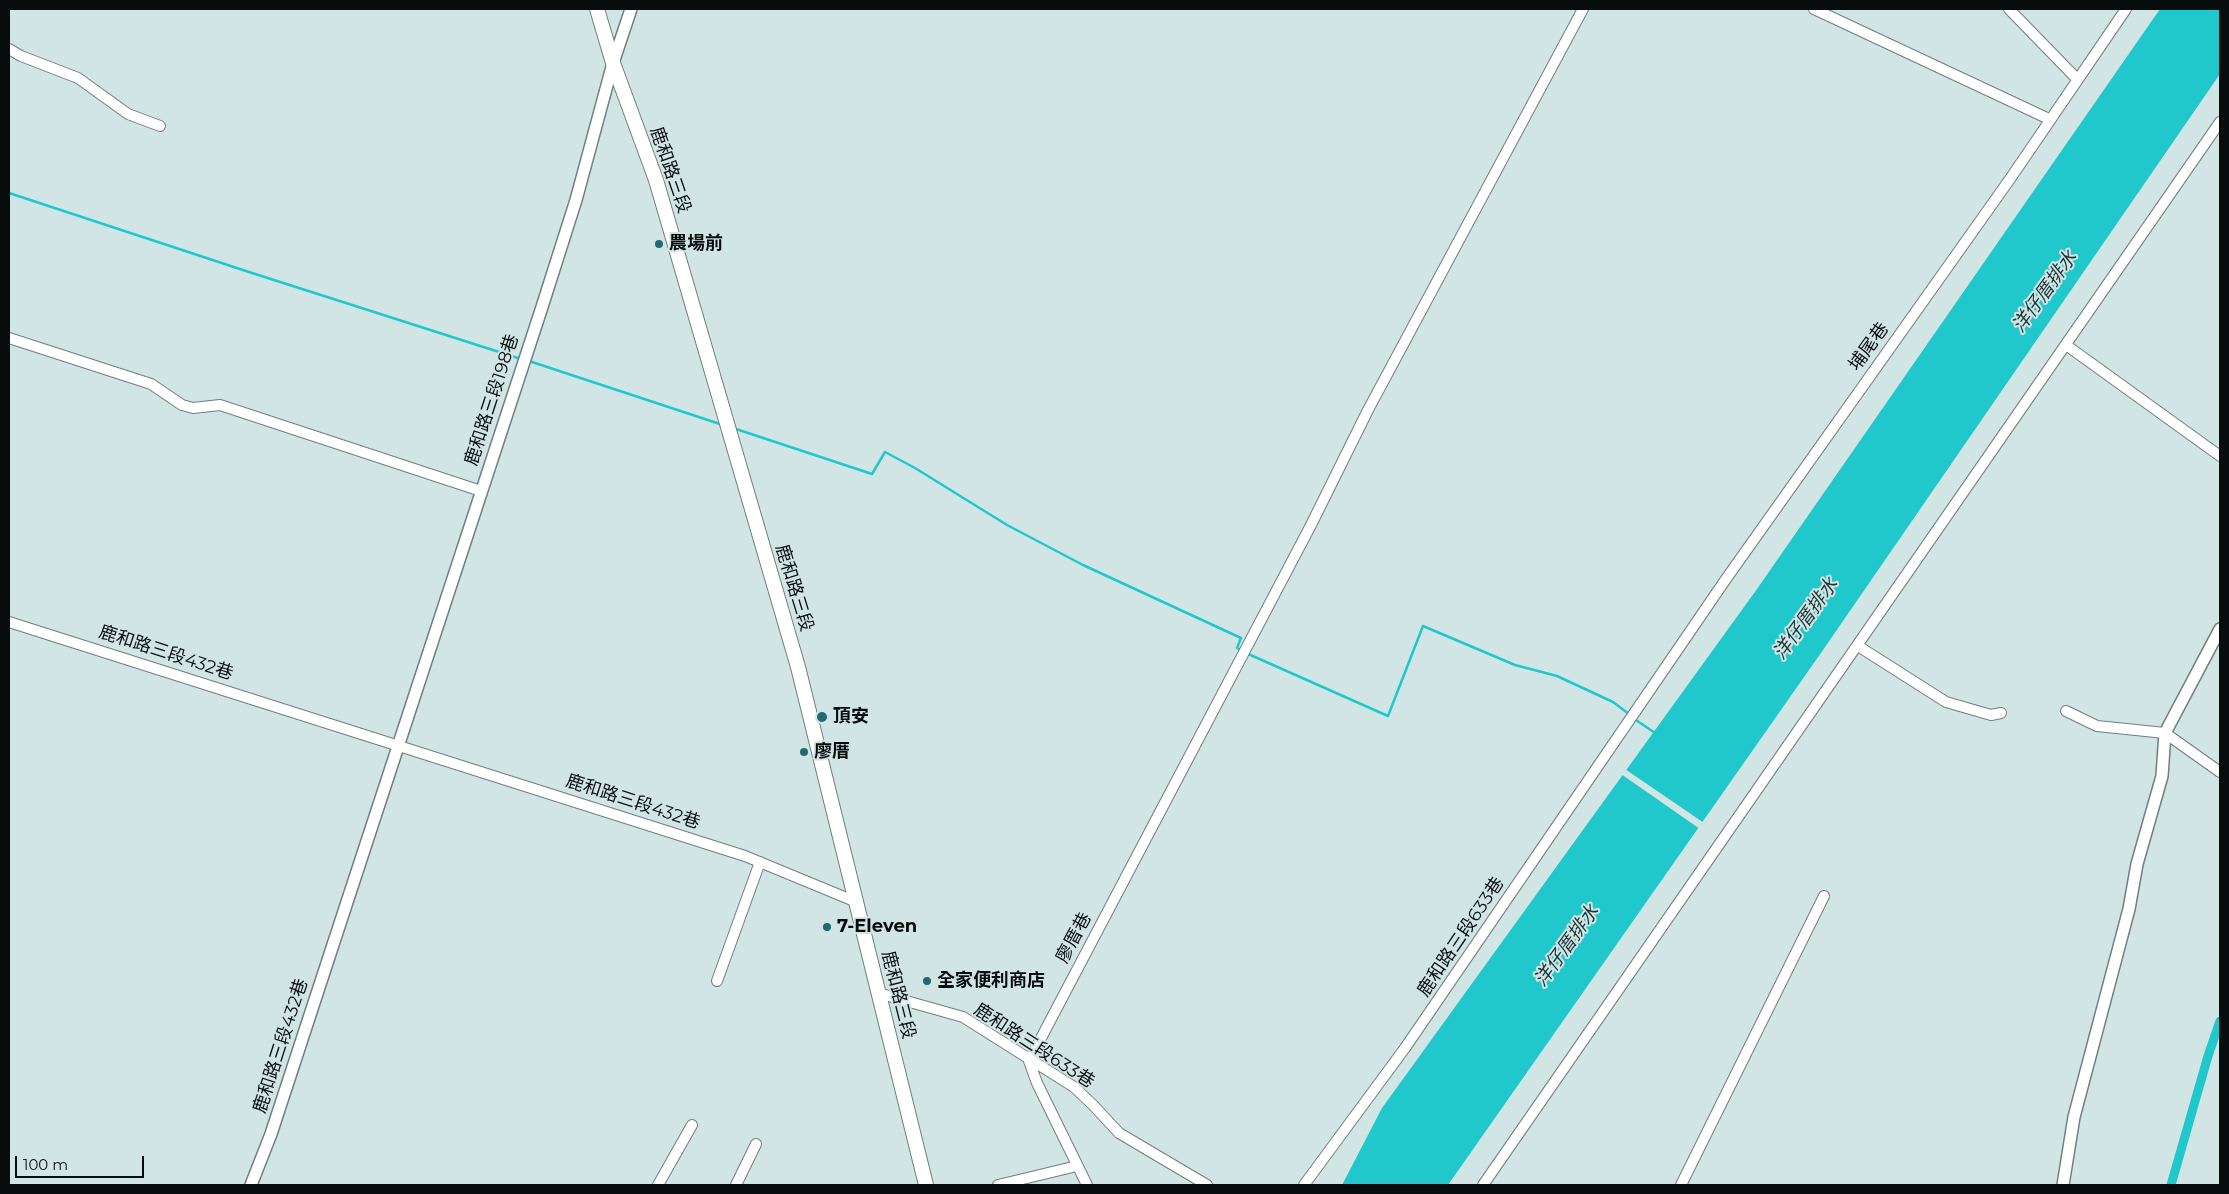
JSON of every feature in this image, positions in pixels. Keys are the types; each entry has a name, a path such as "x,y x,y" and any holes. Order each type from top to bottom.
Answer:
{"main road":[{"name":"鹿和路三段","path":"597,9 613,64 658,189 798,667 854,901 926,1185"}],"street":[{"name":"鹿和路三段198巷","path":"399,746 576,200 613,64 631,9"},
{"name":"廖厝巷","path":"1029,1060 1311,524 1368,410 1583,9"},
{"path":"1814,9 2049,120"},
{"path":"2009,9 2077,79"},
{"name":"埔尾巷","path":"1641,704 1726,579 2010,179 2126,9"},
{"path":"9,49 21,56 78,78 128,114 160,126"},
{"path":"1483,1185 2220,122"},
{"path":"9,338 152,384 182,405 193,408 220,404 481,491"},
{"path":"2066,345 2220,456"},
{"name":"鹿和路三段432巷","path":"9,622 760,862 854,901"},
{"path":"2063,1185 2074,1117 2128,909 2137,864 2162,776 2165,733 2220,629"},
{"path":"1858,646 1946,702 1991,715 2001,713"},
{"name":"鹿和路三段633巷","path":"1304,1185 1405,1048 1641,704"},
{"path":"2066,711 2097,726 2165,733 2220,772"},
{"name":"鹿和路三段432巷","path":"251,1185 271,1134 399,746"},
{"path":"717,981 760,862"},
{"path":"1681,1185 1824,896"},
{"name":"鹿和路三段633巷","path":"878,993 963,1018 1074,1087 1119,1133 1207,1185"},
{"path":"1029,1060 1037,1083 1087,1185"},
{"path":"658,1185 692,1125"},
{"path":"736,1185 756,1144"},
{"path":"998,1185 1077,1166"}],"water":[{"name":"洋仔厝排水","path":"2160,9 2220,9 2220,74 1823,650 1448,1185 1342,1185 1382,1108 1757,589"}],"pier":[{"path":"1625,769 1704,823 1700,829 1621,774"}],"waterway":[{"path":"9,193 521,359"},
{"path":"529,361 723,425"},
{"path":"733,428 872,474 885,452 915,468 1007,525 1083,565 1241,638 1237,648 1241,650"},
{"path":"1246,653 1388,716 1423,626 1515,665 1557,676 1613,702 1629,714"},
{"path":"1633,718 1655,733"},
{"path":"2171,1185 2220,1021"}],"place":[{"name":"農場前","path":"659,244"},
{"name":"頂安","path":"822,717"},
{"name":"廖厝","path":"804,752"},
{"name":"7-Eleven","path":"827,927"},
{"name":"全家便利商店","path":"927,981"}]}
